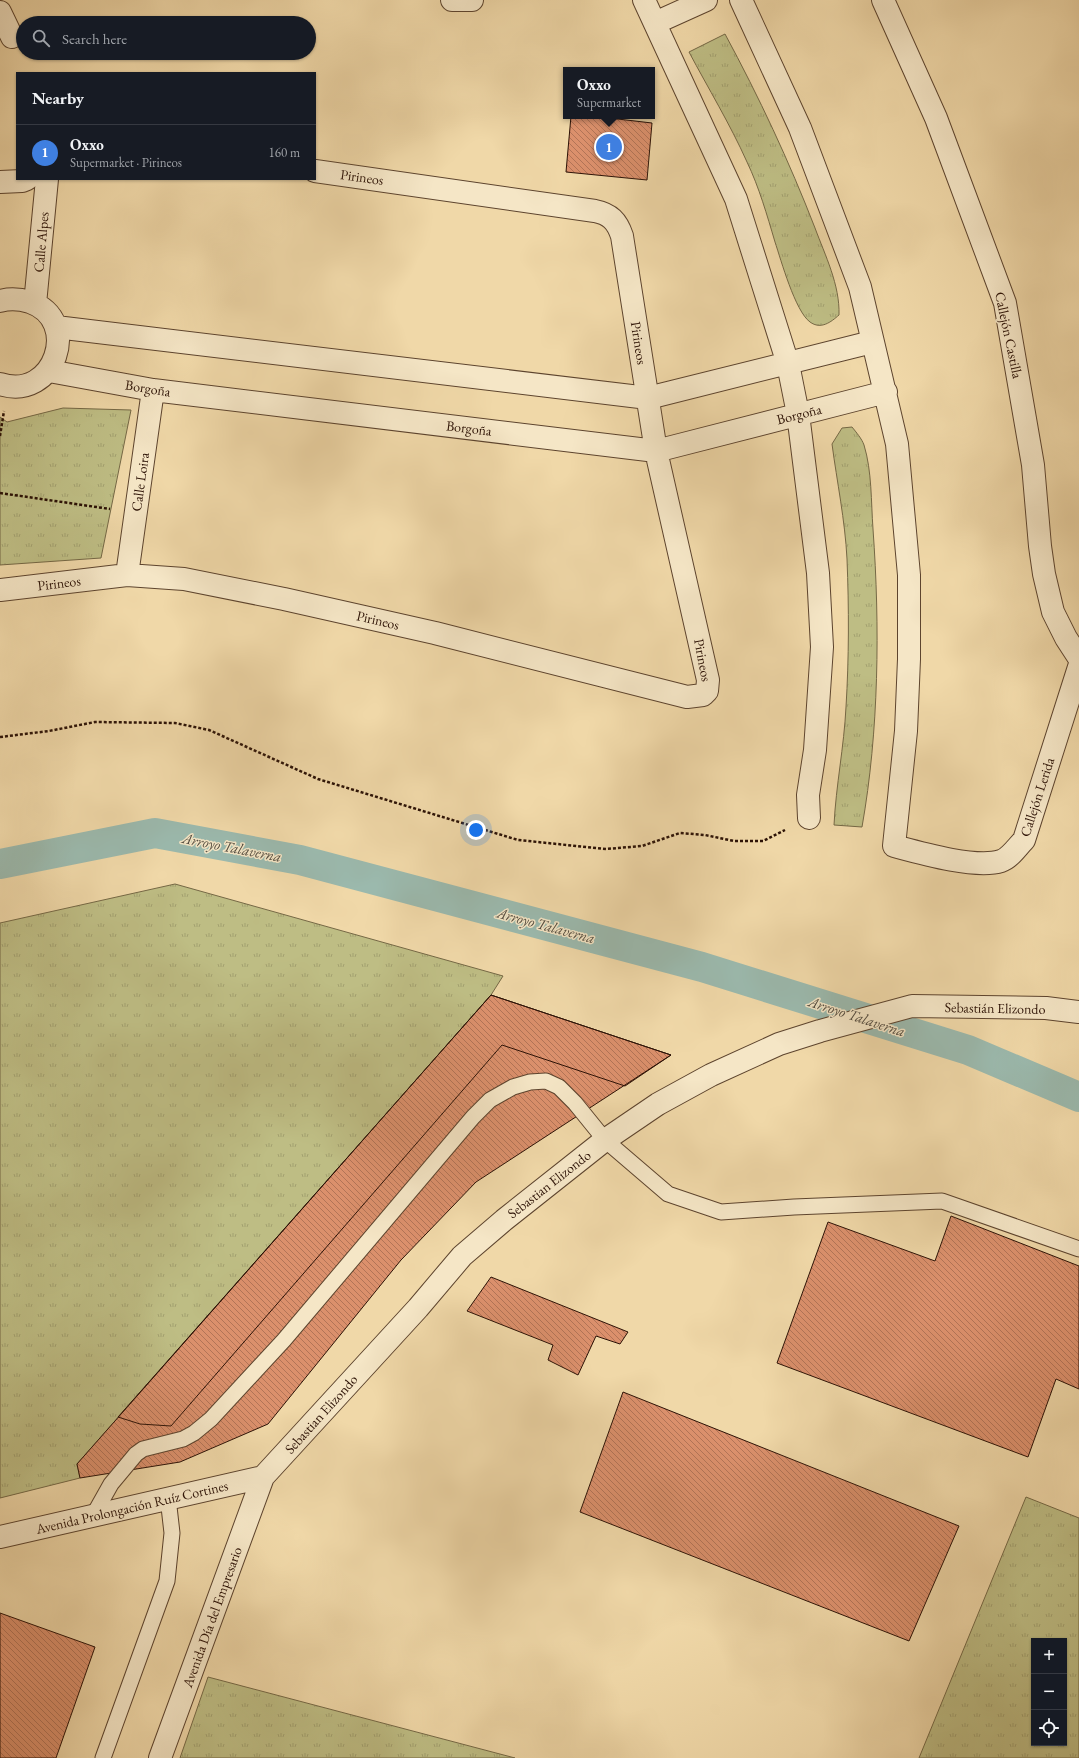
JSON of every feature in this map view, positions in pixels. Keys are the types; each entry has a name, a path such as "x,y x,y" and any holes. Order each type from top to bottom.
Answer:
{"street":[{"path":"452,0 472,0"},
{"path":"644,0 736,199 788,364 798,414 818,573 822,647 815,750 808,795 809,818"},
{"path":"655,23 706,0"},
{"path":"741,0 802,135 860,287 872,342 886,392"},
{"name":"Callejón Castilla","path":"883,0 936,118 1005,303 1033,465 1040,546 1046,587 1053,612 1066,638 1079,658"},
{"path":"0,12 12,37"},
{"name":"Pirineos","path":"0,590 127,575 184,580 284,599 435,633 672,693 695,697 703,695 708,691 708,680 656,451 622,236 617,222 602,212 574,207 316,171"},
{"path":"0,182 24,180"},
{"name":"Calle Alpes","path":"36,304 47,180"},
{"path":"0,301 8,299 21,299 36,304 48,314 56,327 59,342 56,357 49,371 37,381 23,387 8,387 0,384"},
{"path":"56,327 648,398 872,342"},
{"name":"Borgoña","path":"49,371 153,390 656,451 886,392"},
{"name":"Calle Loira","path":"127,575 153,390"},
{"name":"Callejón Lerida","path":"886,392 897,444 909,575 909,659 906,731 894,846 946,859 981,863 1001,861 1012,853 1024,840 1079,667"},
{"name":"Sebastián Elizondo","path":"912,1006 1046,1008 1079,1012"},
{"name":"Sebastian Elizondo","path":"263,1477 412,1314 462,1256 504,1220 605,1140 658,1104 711,1075 779,1044 820,1031 912,1006"},
{"name":"Avenida Prolongación Ruíz Cortines","path":"0,1537 263,1477"},
{"name":"Avenida Día del Empresario","path":"160,1758 263,1477"}],"lane":[{"path":"93,1516 111,1484 136,1454 143,1448 183,1439 194,1433 211,1419 284,1340 473,1117 490,1100 513,1087 530,1082 546,1081 559,1087 575,1103 605,1140 668,1194 722,1212 794,1206 942,1201 1079,1250"},
{"path":"103,1758 167,1581 172,1533 168,1498"}],"path":[{"path":"0,493 136,513"},
{"path":"0,737 49,731 95,722 175,723 209,730 318,779 518,840 606,849 642,846 680,832 734,841 763,841 809,818"}],"green space":[{"path":"725,34 762,105 805,203 831,270 839,304 839,315 826,324 818,325 810,322 804,316 799,307 785,272 755,181 733,134 689,52"},
{"path":"63,408 131,410 101,558 0,565 0,417 7,422"},
{"path":"852,427 863,443 867,455 871,487 877,603 875,716 868,791 862,827 834,825 845,722 848,670 848,577 843,515 832,444 842,428"},
{"path":"175,884 503,976 491,995 77,1464 80,1478 0,1498 0,923"},
{"path":"1026,1497 1079,1518 1079,1758 919,1758"},
{"path":"208,1677 515,1758 180,1758"}],"building":[{"path":"571,119 618,119 652,123 647,180 566,172"},
{"path":"491,995 671,1055 476,1182 401,1260 268,1424 180,1462 80,1478 77,1464"},
{"path":"491,995 671,1055 625,1086 502,1045 171,1426 140,1424 118,1417"},
{"path":"951,1216 1079,1266 1079,1389 1056,1379 1028,1457 777,1363 828,1222 935,1261"},
{"path":"491,1277 628,1332 620,1344 596,1336 578,1375 548,1360 553,1345 467,1311"},
{"path":"623,1392 959,1526 909,1641 580,1512"},
{"path":"0,1613 95,1647 56,1758 0,1758"}],"waterway":[{"name":"Arroyo Talaverna","path":"0,864 155,833 300,860 702,967 968,1050 1079,1097"}],"place":[{"name":"Oxxo","path":"609,147"}]}
